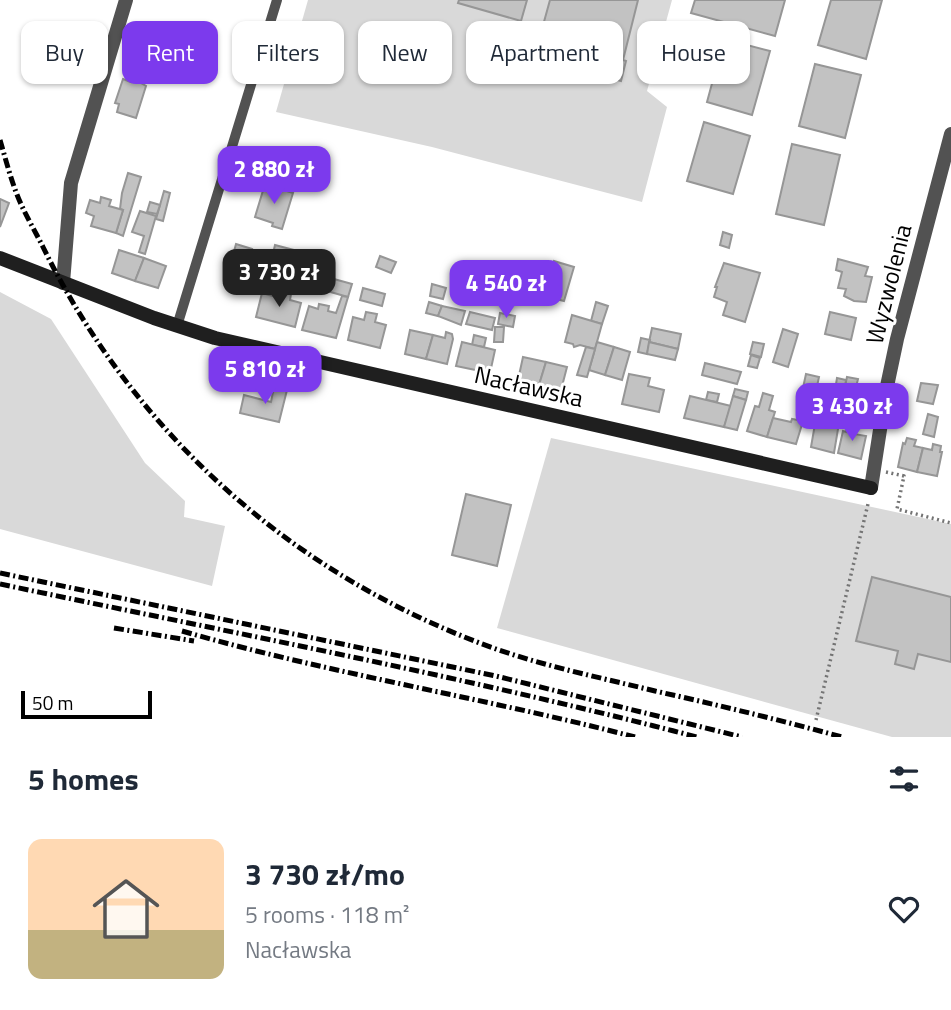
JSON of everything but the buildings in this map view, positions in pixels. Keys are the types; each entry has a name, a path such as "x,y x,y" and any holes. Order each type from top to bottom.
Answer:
{"street":[{"path":"64,283 71,183 126,0"},
{"name":"Wyzwolenia","path":"870,496 897,338 951,134"},
{"name":"Nacławska","path":"0,258 177,326 229,341 870,496"}],"lane":[{"path":"177,326 277,0"}],"path":[{"path":"874,469 904,476 897,509 951,523"},
{"path":"816,720 870,496"}],"shaded area":[{"path":"308,0 672,0 666,21 637,21 637,84 649,84 647,91 667,107 642,202 432,147 276,112 284,84 344,84 344,21 302,21"},
{"path":"0,292 51,319 145,463 185,501 184,517 225,526 212,586 0,529"},
{"path":"551,438 951,524 951,737 892,737 497,628"}],"railway":[{"path":"0,140 16,192 29,220 81,316 125,380 175,439 230,493 290,541 354,583 423,619 496,649 575,672 842,737"},
{"path":"0,573 496,676 742,737"},
{"path":"0,584 437,675 697,737"},
{"path":"114,628 194,641"},
{"path":"182,631 295,660 635,737"}]}
